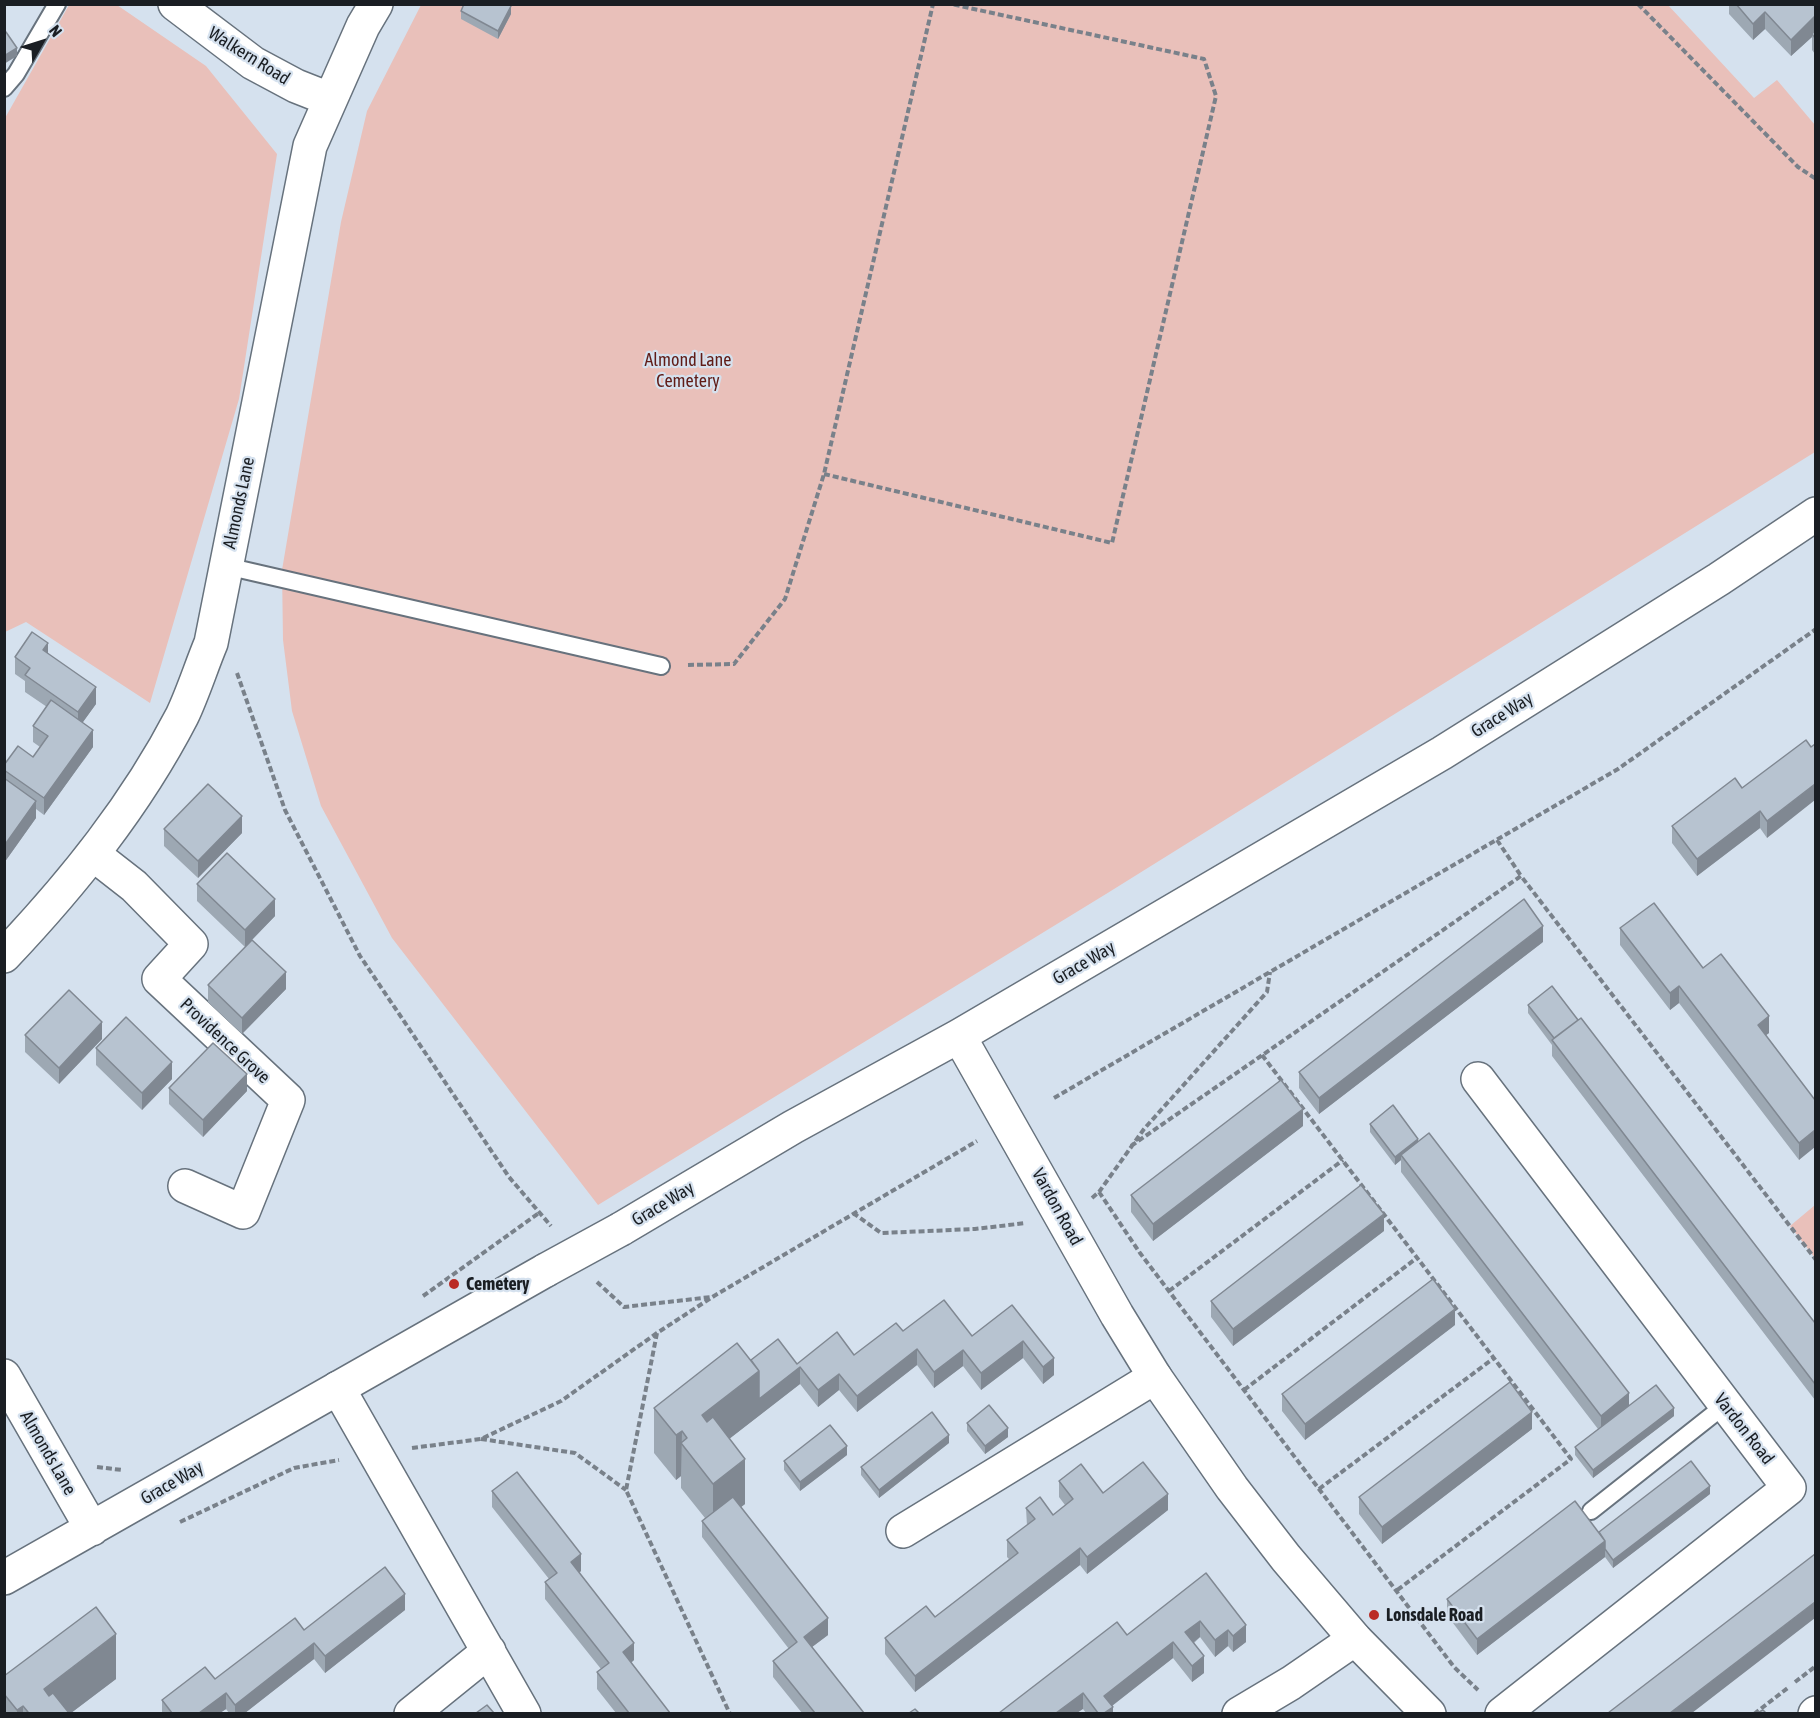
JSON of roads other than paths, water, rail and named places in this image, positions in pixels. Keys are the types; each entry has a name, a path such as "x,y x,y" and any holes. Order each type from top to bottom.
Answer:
{"street":[{"name":"Walkern Road","path":"175,4 253,63 296,86 329,99"},
{"name":"Almonds Lane","path":"4,956 34,925 93,854 157,763 183,714 211,643 307,156 329,99 363,26 376,4"},
{"name":"Grace Way","path":"4,1578 621,1229 793,1127 959,1036 1442,753 1719,579 1815,514"},
{"name":"Providence Grove","path":"93,854 134,886 191,944 159,979 288,1100 243,1212 184,1186"},
{"name":"Vardon Road","path":"959,1036 1117,1315 1155,1377 1232,1488 1286,1558 1355,1639 1429,1713"},
{"name":"Vardon Road","path":"1478,1079 1789,1488 1502,1713"},
{"name":"Almonds Lane","path":"4,1376 92,1529"},
{"path":"903,1531 1155,1377"},
{"path":"338,1388 524,1713"},
{"path":"1239,1713 1291,1683 1355,1639"},
{"path":"411,1713 489,1651"}],"lane":[{"path":"4,88 16,74 57,4"},
{"path":"226,566 661,666"},
{"path":"1591,1511 1725,1405"}],"place":[{"name":"Cemetery","path":"454,1284"},
{"name":"Lonsdale Road","path":"1374,1615"}],"park label":[{"name":"Almond Lane Cemetery","path":"688,370"}]}
